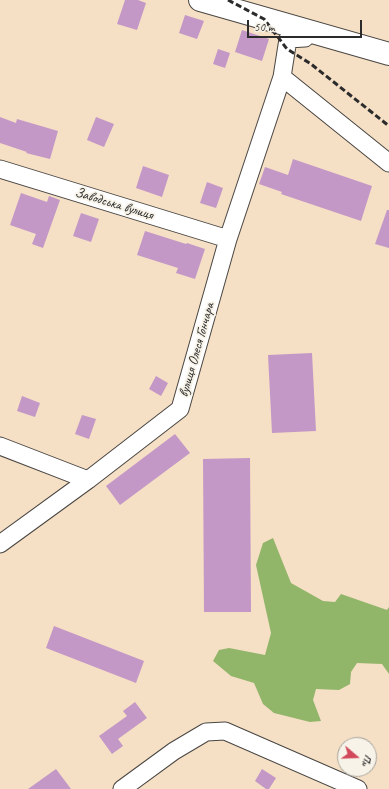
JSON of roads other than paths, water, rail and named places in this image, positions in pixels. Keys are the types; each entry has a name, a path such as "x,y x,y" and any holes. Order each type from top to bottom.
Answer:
{"main road":[{"path":"200,0 389,54"}],"street":[{"name":"вулиця Олеся Гончара","path":"0,544 88,480 180,409 228,239 282,77 288,39 305,38"},
{"path":"282,77 389,163"},
{"name":"Заводська вулиця","path":"0,169 228,239"},
{"path":"0,446 88,480"},
{"path":"122,789 174,751 206,732 225,731 358,789"}],"railway":[{"path":"228,0 264,19 287,49 311,64 389,126"}]}
